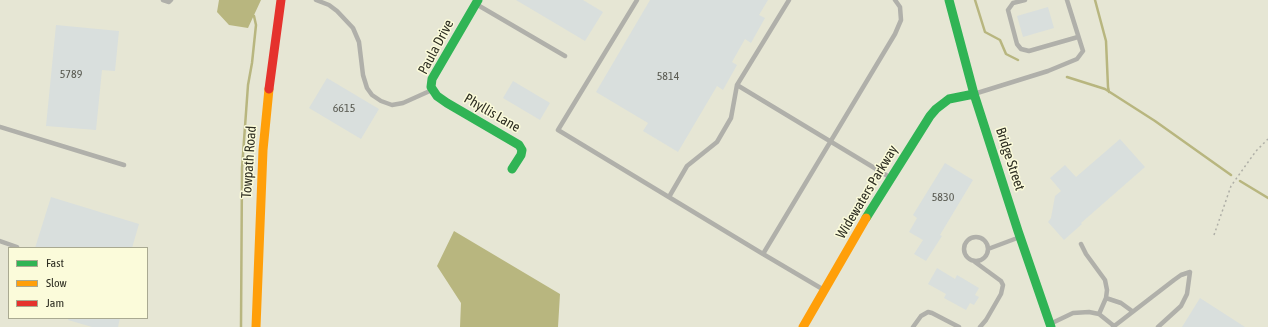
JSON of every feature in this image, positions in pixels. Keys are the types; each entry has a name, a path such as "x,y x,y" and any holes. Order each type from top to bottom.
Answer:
{"street":[{"name":"Towpath Road","path":"256,327 263,150 269,86 282,0"},
{"name":"Bridge Street","path":"949,0 974,94 1020,237 1052,326"},
{"name":"Paula Drive","path":"432,89 432,79 477,2"},
{"name":"Phyllis Lane","path":"432,89 437,96 447,103 520,145 522,150 521,155 512,169"},
{"name":"Widewaters Parkway","path":"803,327 891,178 930,116 936,109 949,100 974,94"}],"lane":[{"path":"163,0 169,2 171,0"},
{"path":"316,0 329,5 337,11 353,28 359,42 367,88 372,95 381,101 392,105 404,103 432,89"},
{"path":"637,0 558,130 824,290"},
{"path":"669,197 687,166 717,142 731,118 737,85 789,0"},
{"path":"763,254 830,140 895,34 901,20 900,7 895,0"},
{"path":"1025,0 1013,3 1008,10 1017,44 1021,50 1029,51 1078,37"},
{"path":"974,94 1048,71 1077,59 1083,51 1067,0"},
{"path":"477,2 565,56"},
{"path":"737,85 891,178"},
{"path":"0,128 124,165"},
{"path":"975,262 986,257 988,249 985,241 978,237 974,237 966,241 963,248 964,252 968,259 975,262 1001,281 1003,285 1001,294 986,320 980,327"},
{"path":"988,249 1020,237"},
{"path":"0,241 17,247"},
{"path":"1081,244 1086,254 1105,280 1107,290 1106,298 1099,314"},
{"path":"1052,326 1073,313 1089,312 1099,314 1114,326 1181,275 1190,272 1187,294 1181,306 1158,327"},
{"path":"1106,298 1121,303 1132,312"},
{"path":"913,327 921,316 928,312 959,327"}],"path":[{"path":"1214,234 1231,186 1256,151 1268,139"}],"shaded area":[{"path":"219,0 261,0 248,28 229,25 217,12"},
{"path":"454,231 560,294 558,327 460,327 461,303 437,266"}],"building":[{"path":"516,0 583,0 603,12 585,41"},
{"path":"650,0 768,0 759,15 765,18 751,43 745,39 732,62 737,65 723,90 717,86 678,152 643,131 648,123 596,92"},
{"path":"1048,7 1054,28 1023,37 1017,16"},
{"path":"56,25 119,31 115,71 102,70 96,130 46,126"},
{"path":"327,78 379,109 361,139 309,108"},
{"path":"513,81 550,103 540,120 503,98"},
{"path":"1120,139 1145,167 1081,223 1082,224 1064,240 1048,222 1051,218 1055,196 1061,191 1050,178 1065,165 1076,177"},
{"path":"945,163 973,180 940,235 942,236 926,261 914,254 923,240 909,232 917,218 913,215"},
{"path":"51,197 139,224 132,247 35,247"},
{"path":"937,268 955,279 957,275 979,288 975,295 979,297 974,305 970,303 966,310 944,298 946,294 928,284"},
{"path":"1200,298 1245,327 1182,327"},
{"path":"120,319 118,327 92,327 68,320"}],"waterway":[{"path":"975,0 985,32 1000,40 1006,54 1018,60"},
{"path":"1095,0 1106,41 1109,92"},
{"path":"241,327 242,168 248,85 256,25 254,16"},
{"path":"1067,77 1105,89 1155,121 1231,175"},
{"path":"1240,181 1268,198"}],"traffic: fast":[{"path":"478,0 432,79 431,87 437,96 447,103 519,145 522,150 521,155 512,169"},
{"path":"949,0 974,94 1018,231 1051,327"},
{"path":"866,218 930,116 936,109 949,99 974,94"}],"traffic: slow":[{"path":"256,327 263,150 269,89"},
{"path":"803,327 866,218"}],"traffic: jam":[{"path":"269,89 281,0"}]}
